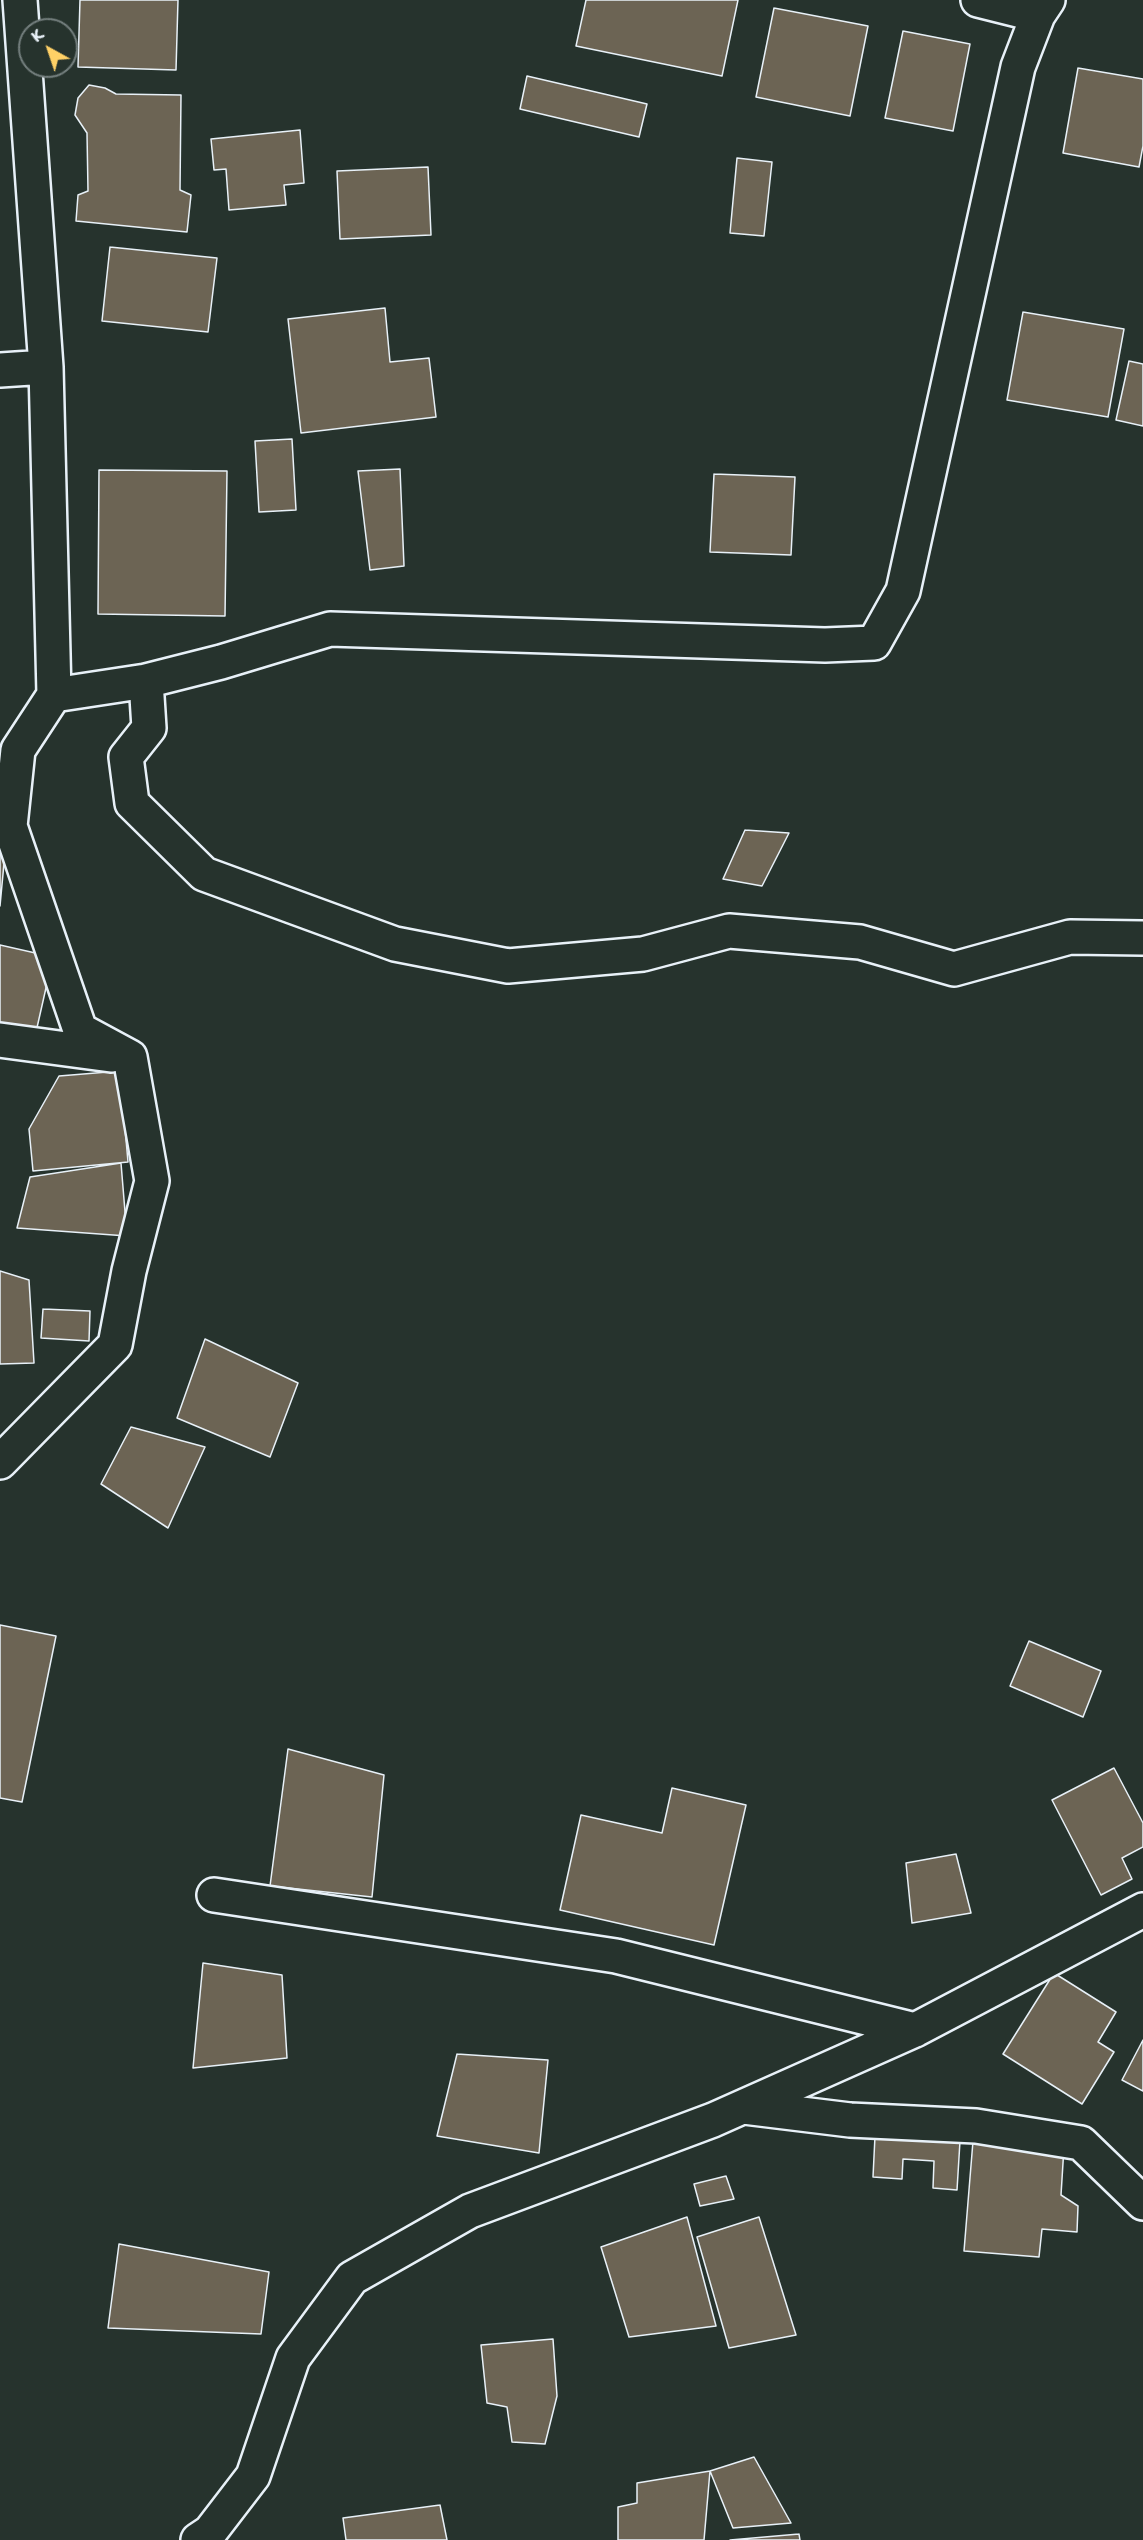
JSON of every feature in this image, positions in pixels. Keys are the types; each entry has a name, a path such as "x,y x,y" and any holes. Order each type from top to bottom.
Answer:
{"street":[{"path":"21,0 46,367 54,695 18,750 10,826 80,1030 130,1057"},
{"path":"54,695 146,681 221,662 330,628 825,645 874,643 903,591 1018,68 1043,8 978,0"},
{"path":"0,370 46,367"},
{"path":"146,681 149,728 126,757 132,803 204,874 395,944 508,966 643,954 729,931 860,942 954,969 1070,937 1143,938"},
{"path":"0,1040 130,1057"},
{"path":"0,1462 115,1345 129,1271 152,1181 130,1057"},
{"path":"214,1894 616,1956 915,2030"},
{"path":"209,2537 253,2476 293,2358 352,2278 470,2211 713,2120 915,2030 1143,1910"},
{"path":"742,2107 850,2120 976,2126 1081,2143 1143,2203"}],"building":[{"path":"80,0 178,0 176,70 78,67"},
{"path":"586,0 738,0 722,76 576,46"},
{"path":"774,8 868,26 850,116 756,97"},
{"path":"903,31 970,44 953,131 885,118"},
{"path":"1078,68 1143,79 1143,146 1139,167 1063,153"},
{"path":"527,76 647,104 639,137 520,109"},
{"path":"89,85 105,88 116,94 181,95 180,190 191,195 187,232 76,221 78,195 88,191 87,133 75,115 78,98"},
{"path":"300,130 304,183 284,185 286,205 229,210 226,169 214,170 211,139"},
{"path":"737,158 772,162 764,236 730,233"},
{"path":"428,167 431,235 340,239 337,171"},
{"path":"110,247 217,258 208,332 102,321"},
{"path":"385,308 390,362 429,358 436,417 301,433 288,319"},
{"path":"1023,312 1124,329 1108,417 1007,400"},
{"path":"1129,361 1143,364 1143,426 1116,420"},
{"path":"292,439 296,510 259,512 255,441"},
{"path":"400,469 404,566 370,570 358,471"},
{"path":"99,470 227,471 225,616 98,614"},
{"path":"714,474 795,477 791,555 710,552"},
{"path":"745,830 789,833 762,886 723,879"},
{"path":"0,841 6,842 0,906"},
{"path":"0,945 53,957 36,1032 0,1024"},
{"path":"120,1071 128,1162 33,1171 29,1129 59,1076"},
{"path":"121,1163 127,1236 17,1228 30,1177"},
{"path":"0,1271 29,1280 34,1363 0,1364"},
{"path":"43,1309 90,1311 89,1341 41,1338"},
{"path":"205,1339 298,1383 270,1457 177,1418"},
{"path":"131,1427 205,1447 168,1528 101,1484"},
{"path":"0,1625 56,1636 22,1802 0,1798"},
{"path":"1029,1641 1101,1671 1083,1717 1010,1686"},
{"path":"288,1749 384,1775 372,1897 270,1886"},
{"path":"1114,1768 1143,1823 1143,1847 1122,1858 1132,1879 1101,1895 1052,1800"},
{"path":"672,1788 746,1805 714,1945 560,1910 581,1815 662,1833"},
{"path":"956,1854 971,1913 912,1923 906,1863"},
{"path":"203,1963 282,1975 287,2058 193,2068"},
{"path":"1054,1973 1116,2012 1098,2042 1114,2052 1082,2104 1003,2054"},
{"path":"1143,2040 1143,2091 1122,2080"},
{"path":"457,2054 548,2060 539,2153 437,2136"},
{"path":"875,2136 960,2141 957,2190 933,2188 934,2161 903,2159 902,2179 873,2177"},
{"path":"973,2141 1064,2147 1061,2195 1078,2206 1077,2232 1042,2229 1039,2257 964,2251"},
{"path":"726,2176 734,2199 700,2206 694,2184"},
{"path":"687,2217 716,2326 629,2337 601,2247"},
{"path":"759,2217 796,2335 729,2348 697,2237"},
{"path":"119,2244 269,2272 261,2334 108,2328"},
{"path":"553,2339 557,2396 545,2444 512,2442 507,2407 487,2403 481,2345"},
{"path":"754,2457 791,2523 733,2528 710,2471"},
{"path":"710,2471 704,2540 618,2540 618,2507 637,2503 637,2483"},
{"path":"440,2505 447,2540 346,2540 343,2518"},
{"path":"799,2534 800,2540 730,2540"}]}
